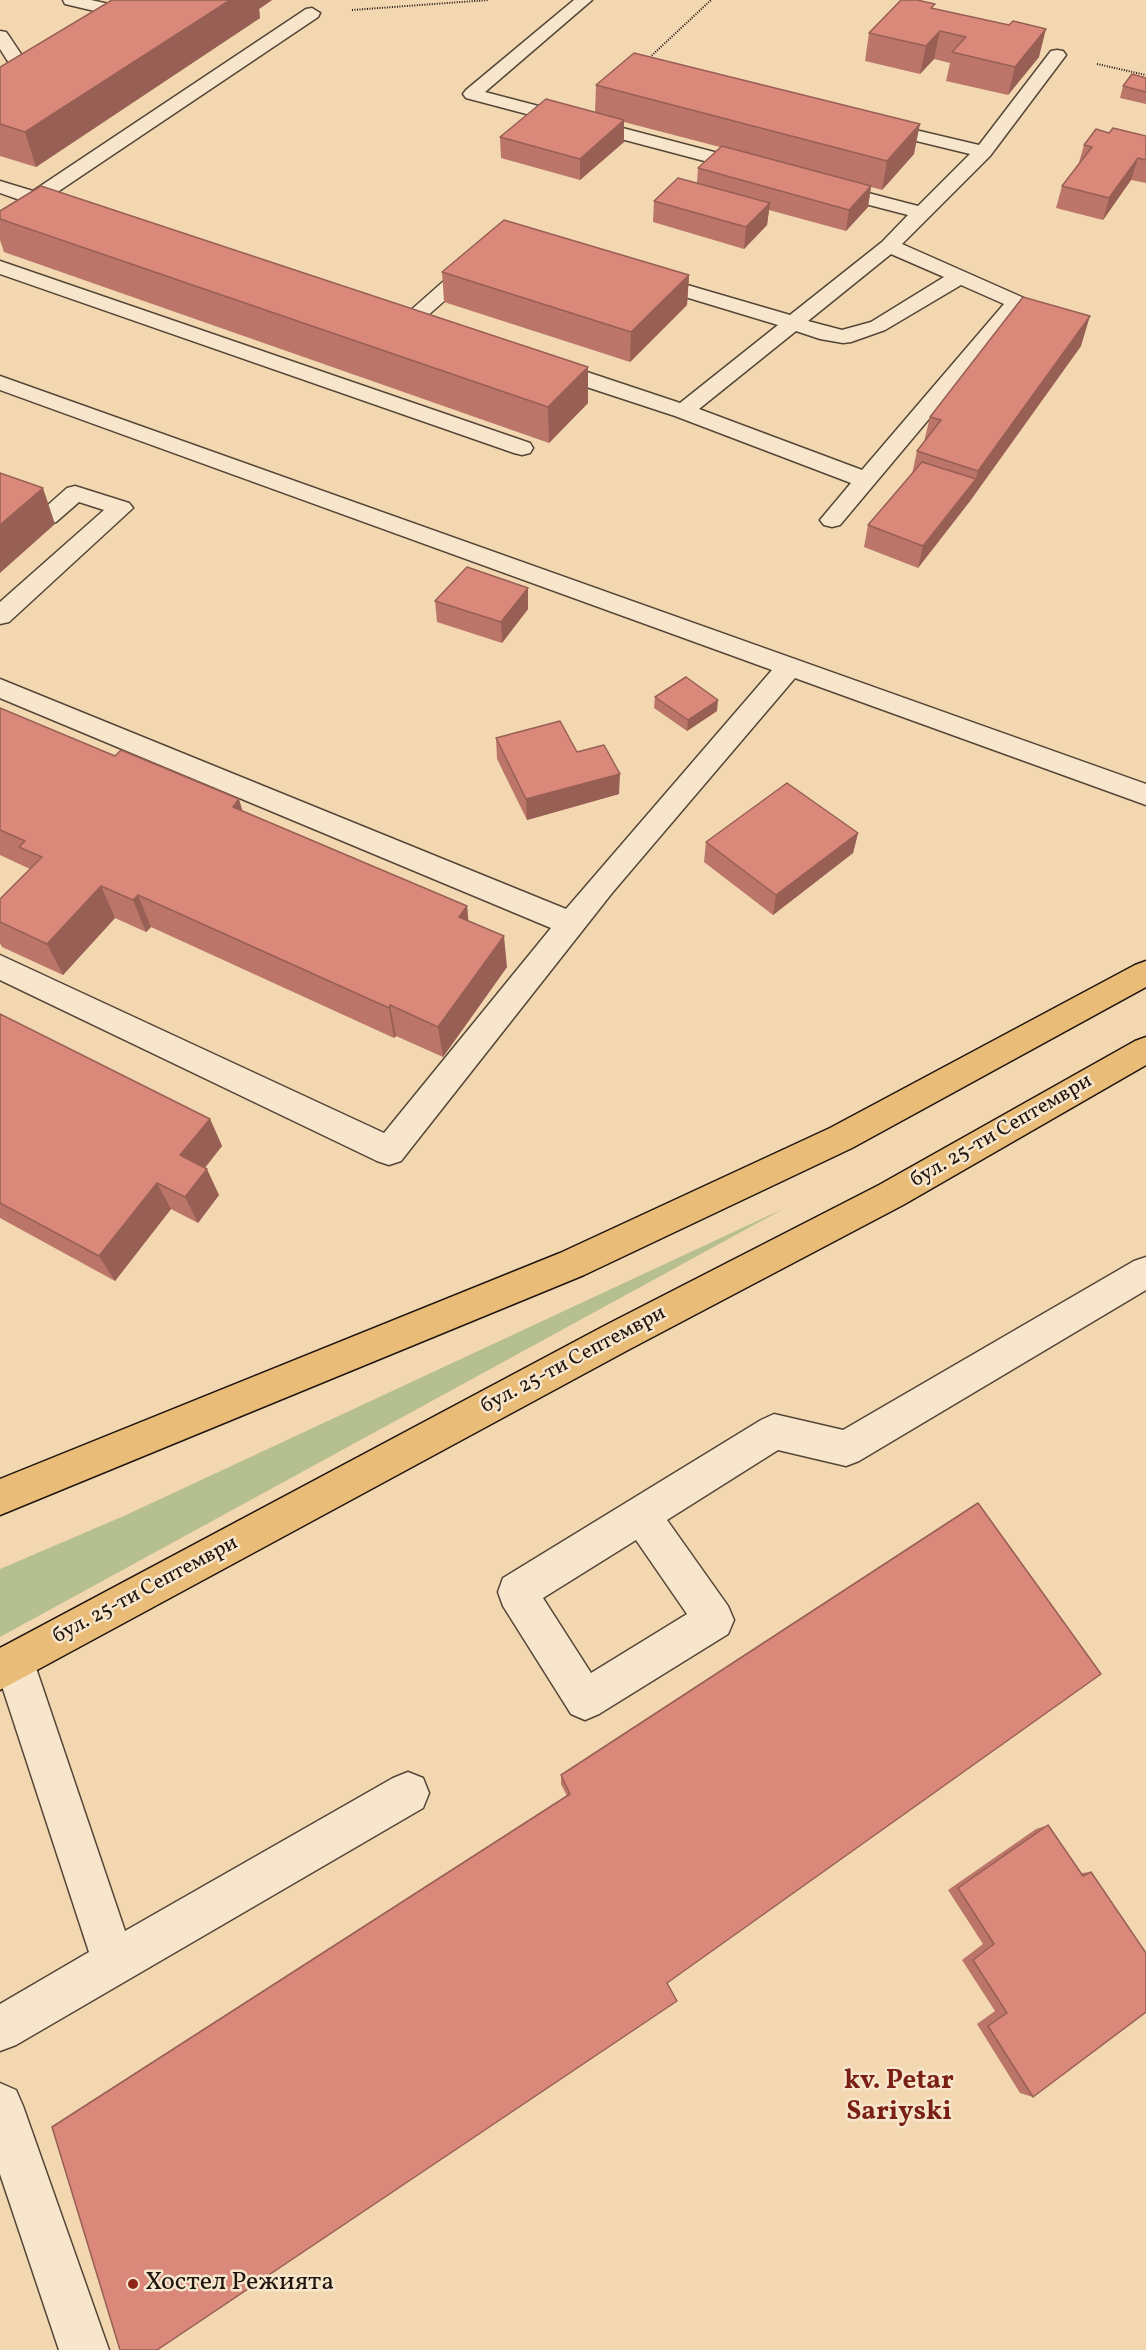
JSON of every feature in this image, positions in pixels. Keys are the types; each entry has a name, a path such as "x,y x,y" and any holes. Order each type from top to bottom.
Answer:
{"main road":[{"path":"0,1497 572,1264 841,1138 1146,973"},
{"name":"бул. 25-ти Септември","path":"7,1666 616,1338 891,1195 1146,1050"}],"lane":[{"path":"71,0 109,4"},
{"path":"584,0 472,94 773,174"},
{"path":"84,20 109,4"},
{"path":"0,222 312,13"},
{"path":"0,36 16,60"},
{"path":"0,70 36,49"},
{"path":"683,411 889,246 983,152 1057,55"},
{"path":"857,121 983,152"},
{"path":"808,183 922,213"},
{"path":"0,187 80,213"},
{"path":"410,321 497,244"},
{"path":"832,520 1017,302 889,246"},
{"path":"0,267 522,448"},
{"path":"628,273 820,333 843,337 878,326 959,277"},
{"path":"387,313 432,328"},
{"path":"530,361 683,411 866,480"},
{"path":"0,383 1146,795"},
{"path":"0,616 121,508 75,493 48,517"},
{"path":"0,967 388,1151 572,924 789,668"},
{"path":"0,688 572,924"},
{"path":"641,1515 714,1620 585,1700 517,1592 774,1432 846,1448 1146,1272"},
{"path":"7,1666 114,1962"},
{"path":"0,2029 408,1793"},
{"path":"0,2106 84,2350"}],"path":[{"path":"312,13 489,0"},
{"path":"646,60 711,0"}],"green space":[{"path":"785,1208 0,1637 0,1569 126,1515"}],"building":[{"path":"112,0 230,0 25,132 0,124 0,67"},
{"path":"901,0 917,0 935,4 931,8 1009,25 1013,21 1046,29 1015,67 952,52 966,37 940,31 926,46 869,33"},
{"path":"634,53 920,124 887,161 596,85"},
{"path":"1132,74 1146,78 1146,92 1123,86"},
{"path":"546,99 624,120 580,159 500,137"},
{"path":"1113,128 1146,136 1146,160 1138,158 1109,198 1062,186 1092,147 1084,145 1096,129 1109,133"},
{"path":"722,146 871,186 849,210 698,168"},
{"path":"678,178 770,203 746,227 654,201"},
{"path":"41,186 588,367 548,407 0,219 0,211"},
{"path":"504,220 689,275 631,332 442,272"},
{"path":"1023,297 1090,316 978,471 917,451 941,420 930,417"},
{"path":"922,462 976,479 923,546 868,525"},
{"path":"0,473 43,488 0,525"},
{"path":"467,567 528,588 501,622 435,601"},
{"path":"686,677 718,700 688,720 655,697"},
{"path":"0,708 115,756 121,750 239,799 233,807 467,906 459,917 504,936 438,1027 390,1005 389,1008 138,895 133,900 101,886 47,944 0,922 0,899 42,857 19,847 25,841 0,830"},
{"path":"560,721 577,752 604,745 620,774 526,799 496,738"},
{"path":"787,783 858,833 776,895 706,842"},
{"path":"0,1014 210,1119 180,1155 207,1169 185,1197 157,1183 99,1256 0,1203"},
{"path":"978,1503 1101,1674 667,1983 677,2001 157,2350 120,2350 52,2127 570,1794 561,1775"},
{"path":"1048,1825 1083,1876 1091,1872 1146,1953 1146,2012 1033,2097 988,2026 1007,2013 973,1960 994,1944 958,1888"}],"place":[{"name":"Хостел Режията","path":"133,2284"}],"district":[{"name":"kv. Petar Sariyski","path":"899,2098"}]}
